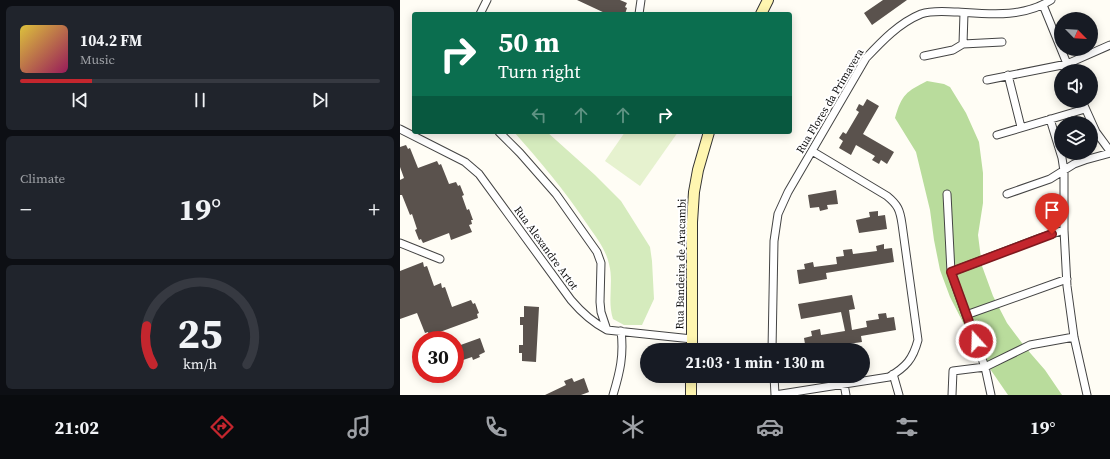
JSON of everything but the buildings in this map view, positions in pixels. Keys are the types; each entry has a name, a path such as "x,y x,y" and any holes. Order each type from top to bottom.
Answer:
{"main road":[{"path":"762,12 768,0"},
{"name":"Rua Bandeira de Aracambi","path":"692,343 692,222 694,192 698,170 708,134"},
{"path":"691,383 691,395"}],"street":[{"path":"481,12 487,0"},
{"path":"639,12 641,0"},
{"name":"Rua Flores da Primavera","path":"772,343 774,241 778,214 788,192 866,58 896,29 908,20 922,14 939,11 993,14 1015,13 1043,5 1051,0"},
{"path":"1043,5 1054,32"},
{"path":"963,44 964,13"},
{"path":"924,56 953,50 963,44 1002,42"},
{"path":"1076,64 1110,44"},
{"path":"987,80 1008,75 1054,70"},
{"path":"1008,75 1021,127"},
{"path":"997,135 1085,109 1099,137 1110,152 1085,160 1038,184 1007,194"},
{"path":"1050,119 1062,158 1064,170 1064,230 1067,279 1074,337 1087,395"},
{"name":"Rua Alexandre Artot","path":"400,129 465,162 479,174 571,300 586,317 597,325 607,330 692,339"},
{"path":"501,134 556,194 597,252 601,264 601,307 607,330"},
{"path":"774,383 775,395 889,377 900,370 911,358 918,340 900,212 895,203 887,196 812,151"},
{"path":"947,194 951,272 985,367 991,395"},
{"path":"951,272 1064,230"},
{"path":"400,243 440,259"},
{"path":"966,315 1067,279"},
{"path":"613,395 621,369 623,348 622,331"},
{"path":"952,395 953,371 985,367 1030,345 1074,337"},
{"path":"893,374 899,395"},
{"path":"844,384 846,395"}],"green space":[{"path":"927,81 944,84 950,87 966,113 979,142 983,173 983,203 978,235 982,266 993,296 1007,323 1045,370 1062,395 1008,395 977,350 950,297 940,270 930,210 916,152 895,118 900,104 909,91"},
{"path":"516,134 549,134 595,175 621,201 650,247 654,299 642,325 624,325 613,319 611,312 611,278 608,258 597,238 579,212 543,165"},
{"path":"624,134 677,134 640,186 605,161"}],"route":[{"path":"976,341 951,272 1052,234"}]}
